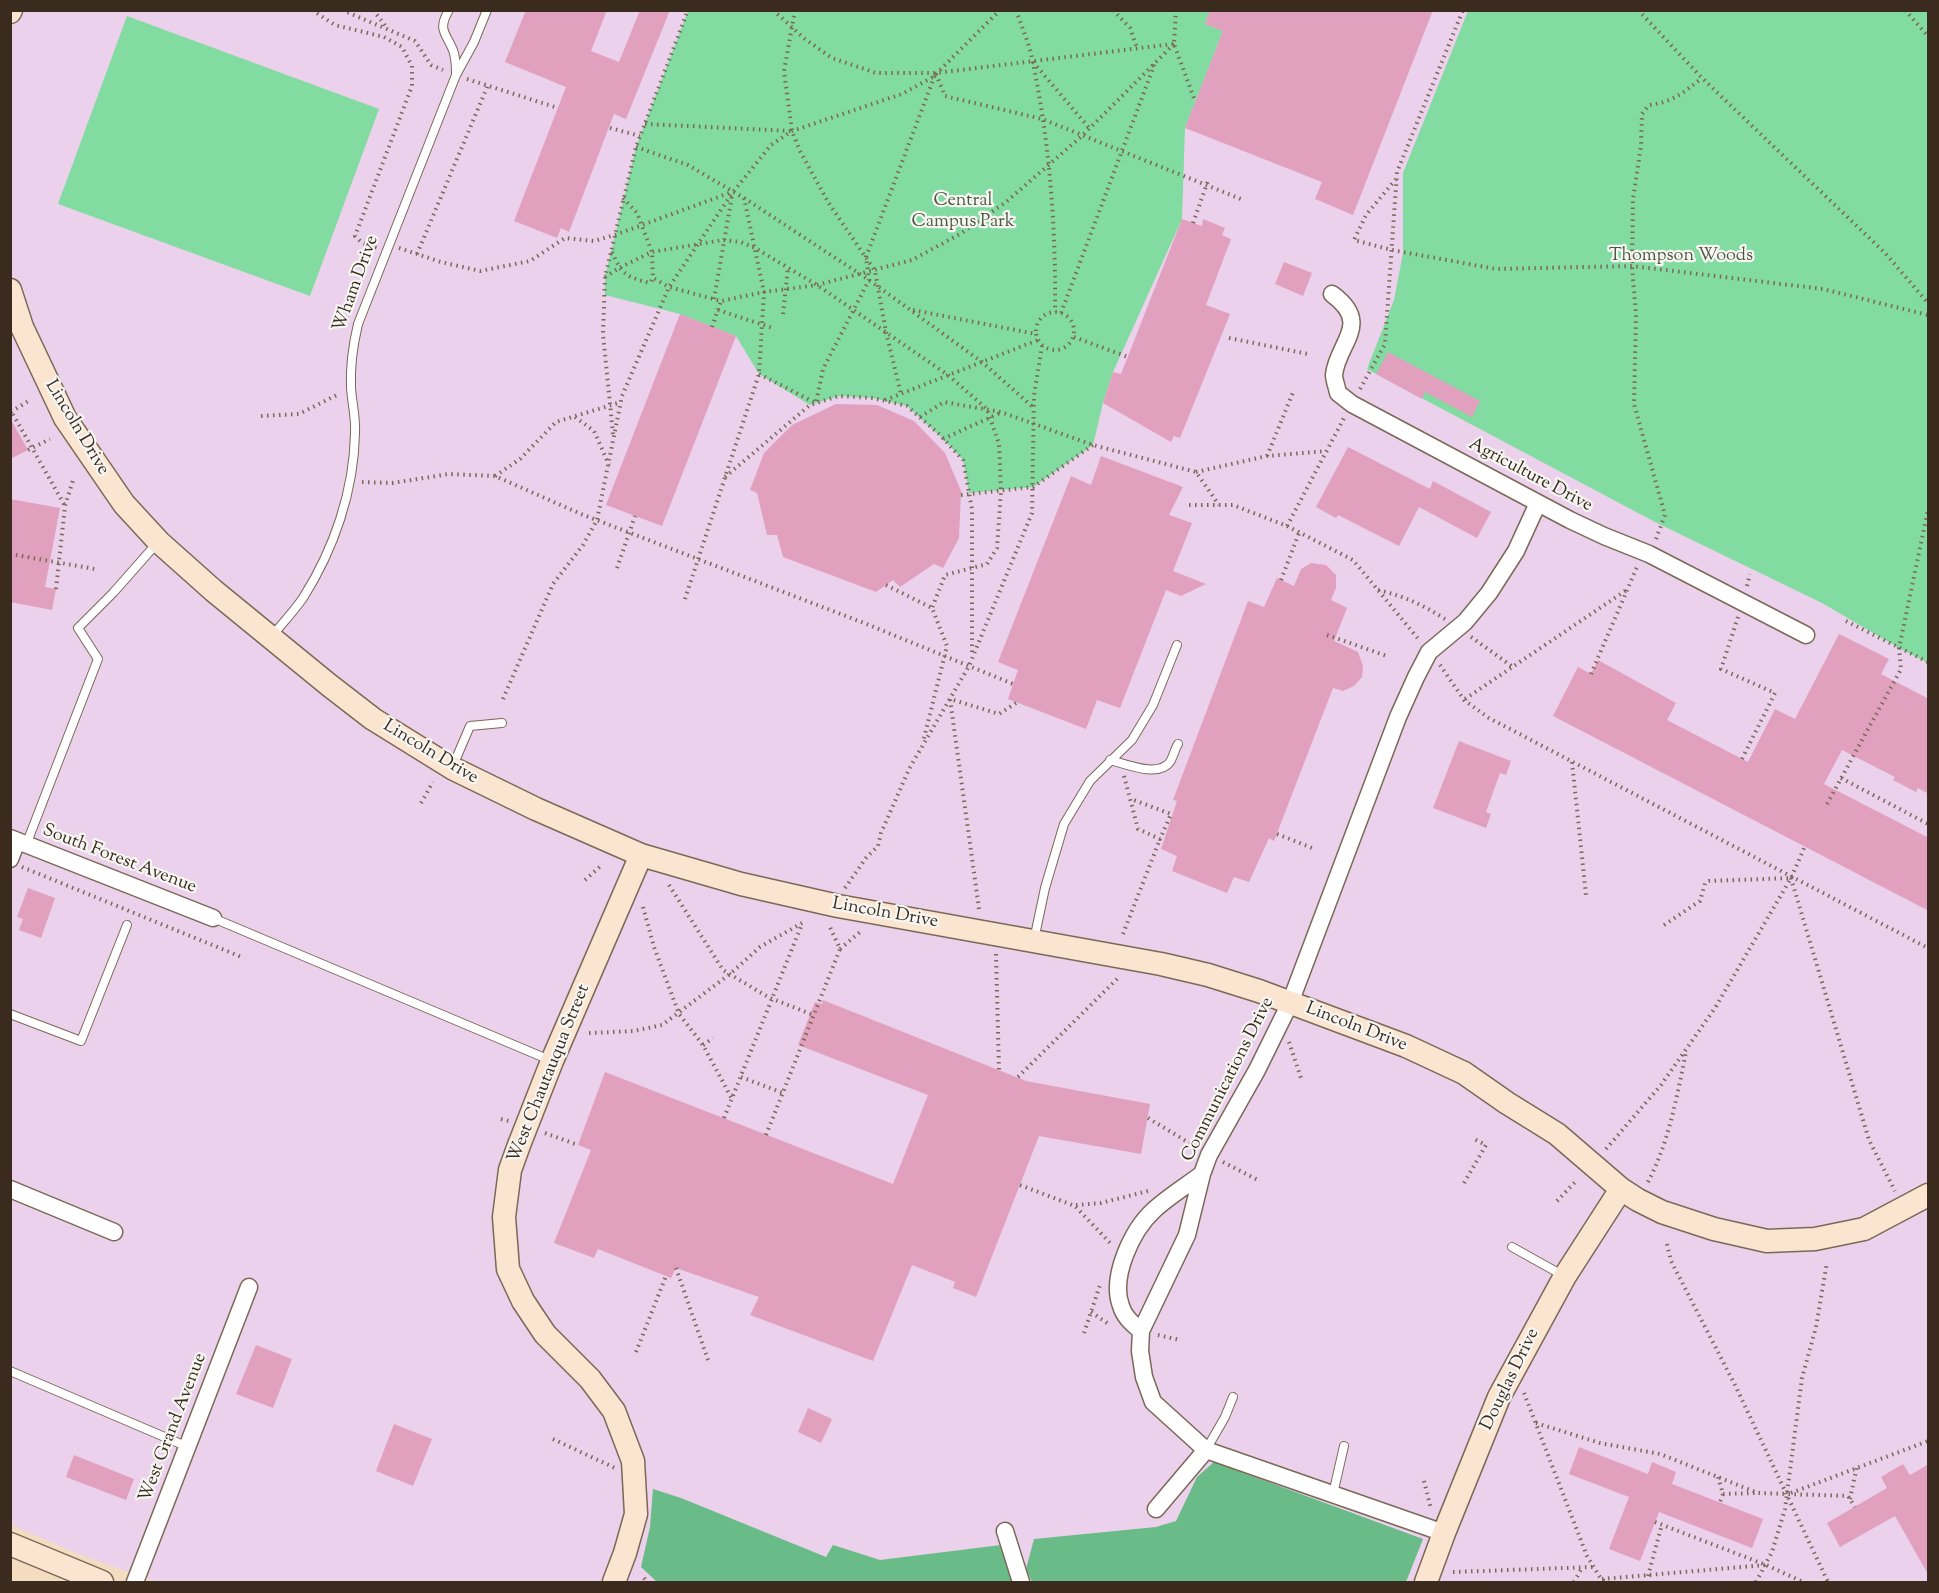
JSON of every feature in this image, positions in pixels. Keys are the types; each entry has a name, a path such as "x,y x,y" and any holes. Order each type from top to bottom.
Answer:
{"street":[{"name":"Lincoln Drive","path":"10,290 22,327 65,418 124,504 159,542 271,637 373,718 452,768 536,809 641,855 741,884 838,906 1034,940 1190,971 1259,991 1406,1046 1464,1073 1557,1134 1621,1189 1662,1212 1714,1229 1767,1241 1815,1239 1863,1229 1929,1195"},
{"name":"Agriculture Drive","path":"1332,294 1345,304 1350,317 1350,336 1334,376 1338,393 1352,404 1538,503 1604,536 1648,554 1806,635"},
{"name":"Communications Drive","path":"1438,1523 1332,1494 1206,1450 1153,1402 1144,1377 1140,1351 1141,1331 1187,1235 1209,1155 1257,1070 1290,1003 1394,728 1416,677 1429,652 1465,622 1489,593 1516,551 1538,503"},
{"path":"10,859 18,842"},
{"name":"South Forest Avenue","path":"18,842 213,918"},
{"name":"West Chautauqua Street","path":"614,1582 636,1514 633,1461 614,1411 590,1379 545,1334 524,1301 508,1269 504,1241 504,1217 510,1170 552,1061 641,855"},
{"path":"1141,1331 1126,1317 1120,1305 1118,1285 1121,1267 1128,1248 1153,1211 1202,1174"},
{"path":"10,1189 114,1232"},
{"name":"Douglas Drive","path":"1426,1582 1438,1523 1499,1397 1565,1276 1621,1189"},
{"name":"West Grand Avenue","path":"135,1582 249,1287"},
{"path":"1156,1509 1206,1450"},
{"path":"1005,1532 1021,1582"},
{"path":"10,1544 102,1582"}],"lane":[{"path":"449,10 442,22 444,35 452,47 455,58 456,75"},
{"name":"Wham Drive","path":"271,637 301,600 323,563 351,482 356,432 351,387 354,340 387,248 456,75 474,42 487,10"},
{"path":"18,842 98,659 78,628 114,593 159,542"},
{"path":"1034,940 1045,888 1064,824 1090,780 1115,761 1132,740 1153,705 1177,645"},
{"path":"452,768 470,726 502,723"},
{"path":"1115,761 1150,769 1162,768 1170,762 1178,744"},
{"path":"213,918 552,1061"},
{"path":"10,1014 81,1041 127,925"},
{"path":"1512,1246 1565,1276"},
{"path":"10,1371 188,1447"},
{"path":"1206,1450 1233,1397"},
{"path":"1332,1494 1344,1446"}],"path":[{"path":"312,10 335,25 384,37 402,47 412,66 412,86 355,236 362,243 417,254 480,271 530,261 565,238 594,241 733,192"},
{"path":"373,10 388,29"},
{"path":"614,440 603,334 605,277 636,147 688,10"},
{"path":"774,10 804,39 832,58 876,73 936,73 1174,44"},
{"path":"795,10 784,71 792,131 800,151 828,202 875,271 886,332 901,394"},
{"path":"503,699 553,584 583,545 597,520 621,402 669,287 733,192 771,145 792,131 902,94 936,73 1000,10"},
{"path":"1016,10 1033,61 1049,164 1056,258 1055,312"},
{"path":"1113,10 1130,28 1137,48"},
{"path":"1176,10 1174,44 1195,101"},
{"path":"1357,393 1385,344 1397,172 1463,10"},
{"path":"1638,10 1702,78 1885,253 1929,303"},
{"path":"1905,10 1929,36"},
{"path":"654,278 669,287 722,301 764,292 817,285 912,260 960,234 1006,202 1083,135 1174,44"},
{"path":"1033,61 1089,129"},
{"path":"1061,313 1155,63"},
{"path":"936,73 945,96 1042,119 1241,199"},
{"path":"816,403 823,369 869,280 866,257 936,73"},
{"path":"1653,545 1665,515 1634,404 1633,199 1641,146 1642,114 1649,105 1664,103 1677,97 1702,78"},
{"path":"417,254 488,85"},
{"path":"645,124 792,131"},
{"path":"610,128 640,136"},
{"path":"636,147 688,165 744,198 879,287 982,362 1034,408"},
{"path":"1193,223 1209,178"},
{"path":"1396,179 1366,215 1354,240 1392,250 1496,269 1632,266 1822,290 1929,315"},
{"path":"714,298 733,192"},
{"path":"611,252 619,268 628,277 650,283 654,278 652,252 642,225 637,213 624,198"},
{"path":"685,599 759,374 764,292 744,198"},
{"path":"605,277 652,252 723,240 741,242 817,285 948,375 987,409 999,444 1000,490 997,548 987,564 945,575 932,608"},
{"path":"783,314 788,268"},
{"path":"712,327 722,301"},
{"path":"909,309 1036,334"},
{"path":"718,310 773,328"},
{"path":"1055,312 1061,313 1074,325 1074,337 1066,347 1054,351 1042,346 1036,334 1039,321 1043,316 1055,312"},
{"path":"1074,337 1128,357"},
{"path":"1229,338 1308,354"},
{"path":"884,400 1038,340"},
{"path":"845,888 866,858 878,846 881,833 909,769 969,666 1032,513 1034,395 1042,346"},
{"path":"759,374 816,403"},
{"path":"261,416 299,414 351,387"},
{"path":"1267,456 1294,390"},
{"path":"725,477 810,405 839,396 873,398 907,406 963,460 972,508 972,659"},
{"path":"30,400 11,411 30,449 65,507"},
{"path":"495,476 520,459 556,422 621,402"},
{"path":"920,417 944,402 987,409 1093,445 1196,472 1267,456 1326,451"},
{"path":"943,439 1001,412"},
{"path":"574,416 594,430 609,466"},
{"path":"1287,526 1340,422"},
{"path":"30,449 50,439"},
{"path":"961,495 1033,487 1093,445"},
{"path":"1196,472 1219,505"},
{"path":"351,482 392,483 449,474 495,476 597,520 1013,684"},
{"path":"56,588 65,507 74,477"},
{"path":"1189,505 1233,506 1287,526 1353,560 1422,643"},
{"path":"1827,804 1901,669 1899,648 1929,510"},
{"path":"617,568 635,516"},
{"path":"1281,580 1299,533"},
{"path":"10,554 95,569"},
{"path":"1590,674 1637,567 1643,560"},
{"path":"886,585 932,608 947,646 922,747"},
{"path":"1464,700 1628,589"},
{"path":"1378,590 1405,596 1426,606 1448,621"},
{"path":"1740,610 1720,669 1776,693 1742,759"},
{"path":"1846,621 1929,662"},
{"path":"1327,635 1387,656"},
{"path":"1471,637 1513,666"},
{"path":"1440,665 1464,700 1489,718 1791,878 1929,948"},
{"path":"950,699 999,714 1016,703"},
{"path":"950,699 979,909"},
{"path":"1115,761 1131,799 1138,829 1160,839"},
{"path":"1572,762 1586,895"},
{"path":"1841,778 1929,824"},
{"path":"421,803 433,782"},
{"path":"1123,934 1171,813 1131,799"},
{"path":"1277,834 1312,848"},
{"path":"1606,1149 1661,1085 1715,1008 1791,878 1804,846"},
{"path":"585,880 602,865"},
{"path":"1664,925 1700,901 1706,883 1709,881 1791,878"},
{"path":"1791,878 1869,1140 1904,1209"},
{"path":"669,885 723,970 772,999 813,1015"},
{"path":"644,907 654,947 679,1014 703,1045 732,1099"},
{"path":"589,1033 634,1031 662,1025 730,974 760,947 802,922 724,1118"},
{"path":"830,927 840,949"},
{"path":"766,1135 840,949 860,932"},
{"path":"996,954 999,1070"},
{"path":"1018,1077 1118,978"},
{"path":"703,1045 713,1038"},
{"path":"1288,1039 1301,1078"},
{"path":"1647,1183 1657,1164 1674,1108 1687,1048"},
{"path":"741,1077 783,1093"},
{"path":"558,1138 578,1145"},
{"path":"1464,1183 1486,1144 1474,1139"},
{"path":"1557,1201 1576,1180"},
{"path":"1020,1185 1075,1206 1113,1246"},
{"path":"1075,1206 1101,1203 1153,1190"},
{"path":"1667,1244 1671,1261 1735,1385 1828,1582"},
{"path":"1756,1582 1776,1542 1785,1509 1802,1377 1815,1327 1827,1262"},
{"path":"676,1268 708,1360"},
{"path":"636,1352 666,1276"},
{"path":"1084,1333 1102,1279"},
{"path":"1524,1393 1587,1556 1606,1582"},
{"path":"1536,1423 1600,1443 1660,1454 1758,1493"},
{"path":"553,1439 615,1468"},
{"path":"1787,1494 1929,1441"},
{"path":"1850,1500 1857,1466"},
{"path":"1718,1477 1723,1494 1720,1502"},
{"path":"1424,1481 1438,1523"},
{"path":"1723,1494 1848,1496 1855,1507"},
{"path":"1655,1522 1766,1565 1803,1582"},
{"path":"1648,1576 1662,1524"},
{"path":"1602,1579 1766,1565"},
{"path":"1574,1582 1582,1567"},
{"path":"1453,1572 1594,1567"}],"shaded area":[{"path":"11,11 1928,11 1928,1582 157,1582 78,1554 11,1525"}],"green space":[{"name":"Central Campus Park","path":"1210,10 1205,24 1223,31 1185,128 1182,219 1113,372 1093,445 1033,487 969,493 963,460 907,406 873,398 839,396 810,405 759,374 736,336 680,314 605,295 605,277 636,147 688,11"},
{"name":"Thompson Woods","path":"1468,11 1928,11 1928,663 1822,603 1655,522 1367,369 1394,300 1403,253 1403,173"},
{"path":"127,16 379,109 310,296 58,204"},
{"path":"1214,1462 1423,1539 1406,1582 1032,1582 1026,1569 1034,1539 1156,1527 1176,1521 1197,1477"},
{"path":"653,1489 681,1498 826,1557 833,1545 880,1560 1009,1544 1021,1582 657,1582 641,1567 650,1527"}],"building":[{"path":"526,10 607,10 591,51 619,62 640,10 670,10 626,119 614,114 569,232 561,228 557,238 514,221 566,87 505,62"},
{"path":"1210,10 1433,10 1353,215 1315,199 1322,182 1185,128 1223,31 1205,24"},
{"path":"1182,219 1202,226 1203,219 1225,228 1222,235 1231,239 1206,305 1230,314 1180,438 1174,436 1171,442 1103,403 1113,372 1121,374"},
{"path":"1284,262 1312,273 1303,296 1275,284"},
{"path":"680,314 736,336 662,526 606,505"},
{"path":"1388,352 1480,401 1472,417 1425,392 1422,399 1376,374"},
{"path":"836,404 877,405 914,421 945,453 961,491 959,538 943,568 934,564 900,587 893,580 876,592 783,557 777,535 767,535 757,493 750,490 764,453 792,425"},
{"path":"10,418 28,450 10,459"},
{"path":"1348,447 1430,489 1433,481 1491,512 1477,538 1419,507 1399,546 1338,515 1336,518 1316,507"},
{"path":"1101,456 1183,487 1169,515 1192,523 1173,571 1206,584 1181,596 1166,590 1120,708 1097,700 1086,729 1008,699 1018,670 998,662 1071,476 1091,485"},
{"path":"10,499 60,508 45,587 56,589 52,610 10,602"},
{"path":"1311,563 1326,565 1336,575 1336,588 1331,600 1347,608 1334,641 1358,652 1363,666 1362,677 1354,686 1343,691 1333,688 1274,841 1269,838 1249,882 1234,877 1227,893 1172,871 1177,856 1161,849 1177,801 1173,800 1248,601 1264,607 1277,578 1294,586 1301,569"},
{"path":"1839,634 1889,659 1881,674 1929,699 1929,794 1918,788 1916,792 1893,780 1895,777 1842,750 1824,784 1929,838 1929,911 1553,716 1578,667 1591,674 1598,660 1676,703 1667,720 1748,762 1775,709 1795,719"},
{"path":"1459,741 1511,761 1506,775 1500,773 1486,812 1491,814 1486,828 1433,808"},
{"path":"28,888 55,898 41,938 19,930 23,919 17,917"},
{"path":"823,1000 1026,1081 1150,1104 1141,1154 1039,1136 976,1297 953,1288 955,1282 912,1265 873,1361 750,1315 759,1297 676,1268 671,1278 598,1249 594,1258 554,1243 591,1150 578,1145 605,1072 893,1184 928,1095 798,1045 815,1002 822,1004"},
{"path":"256,1345 292,1359 273,1408 236,1394"},
{"path":"808,1408 832,1419 821,1443 798,1432"},
{"path":"394,1424 432,1439 413,1486 376,1471"},
{"path":"1579,1447 1648,1474 1652,1462 1676,1472 1672,1484 1763,1519 1752,1548 1659,1512 1640,1561 1609,1549 1629,1497 1569,1474"},
{"path":"74,1455 134,1479 126,1500 66,1477"},
{"path":"1903,1464 1910,1475 1929,1464 1929,1576 1895,1516 1840,1547 1827,1523 1887,1488 1881,1477"}]}
